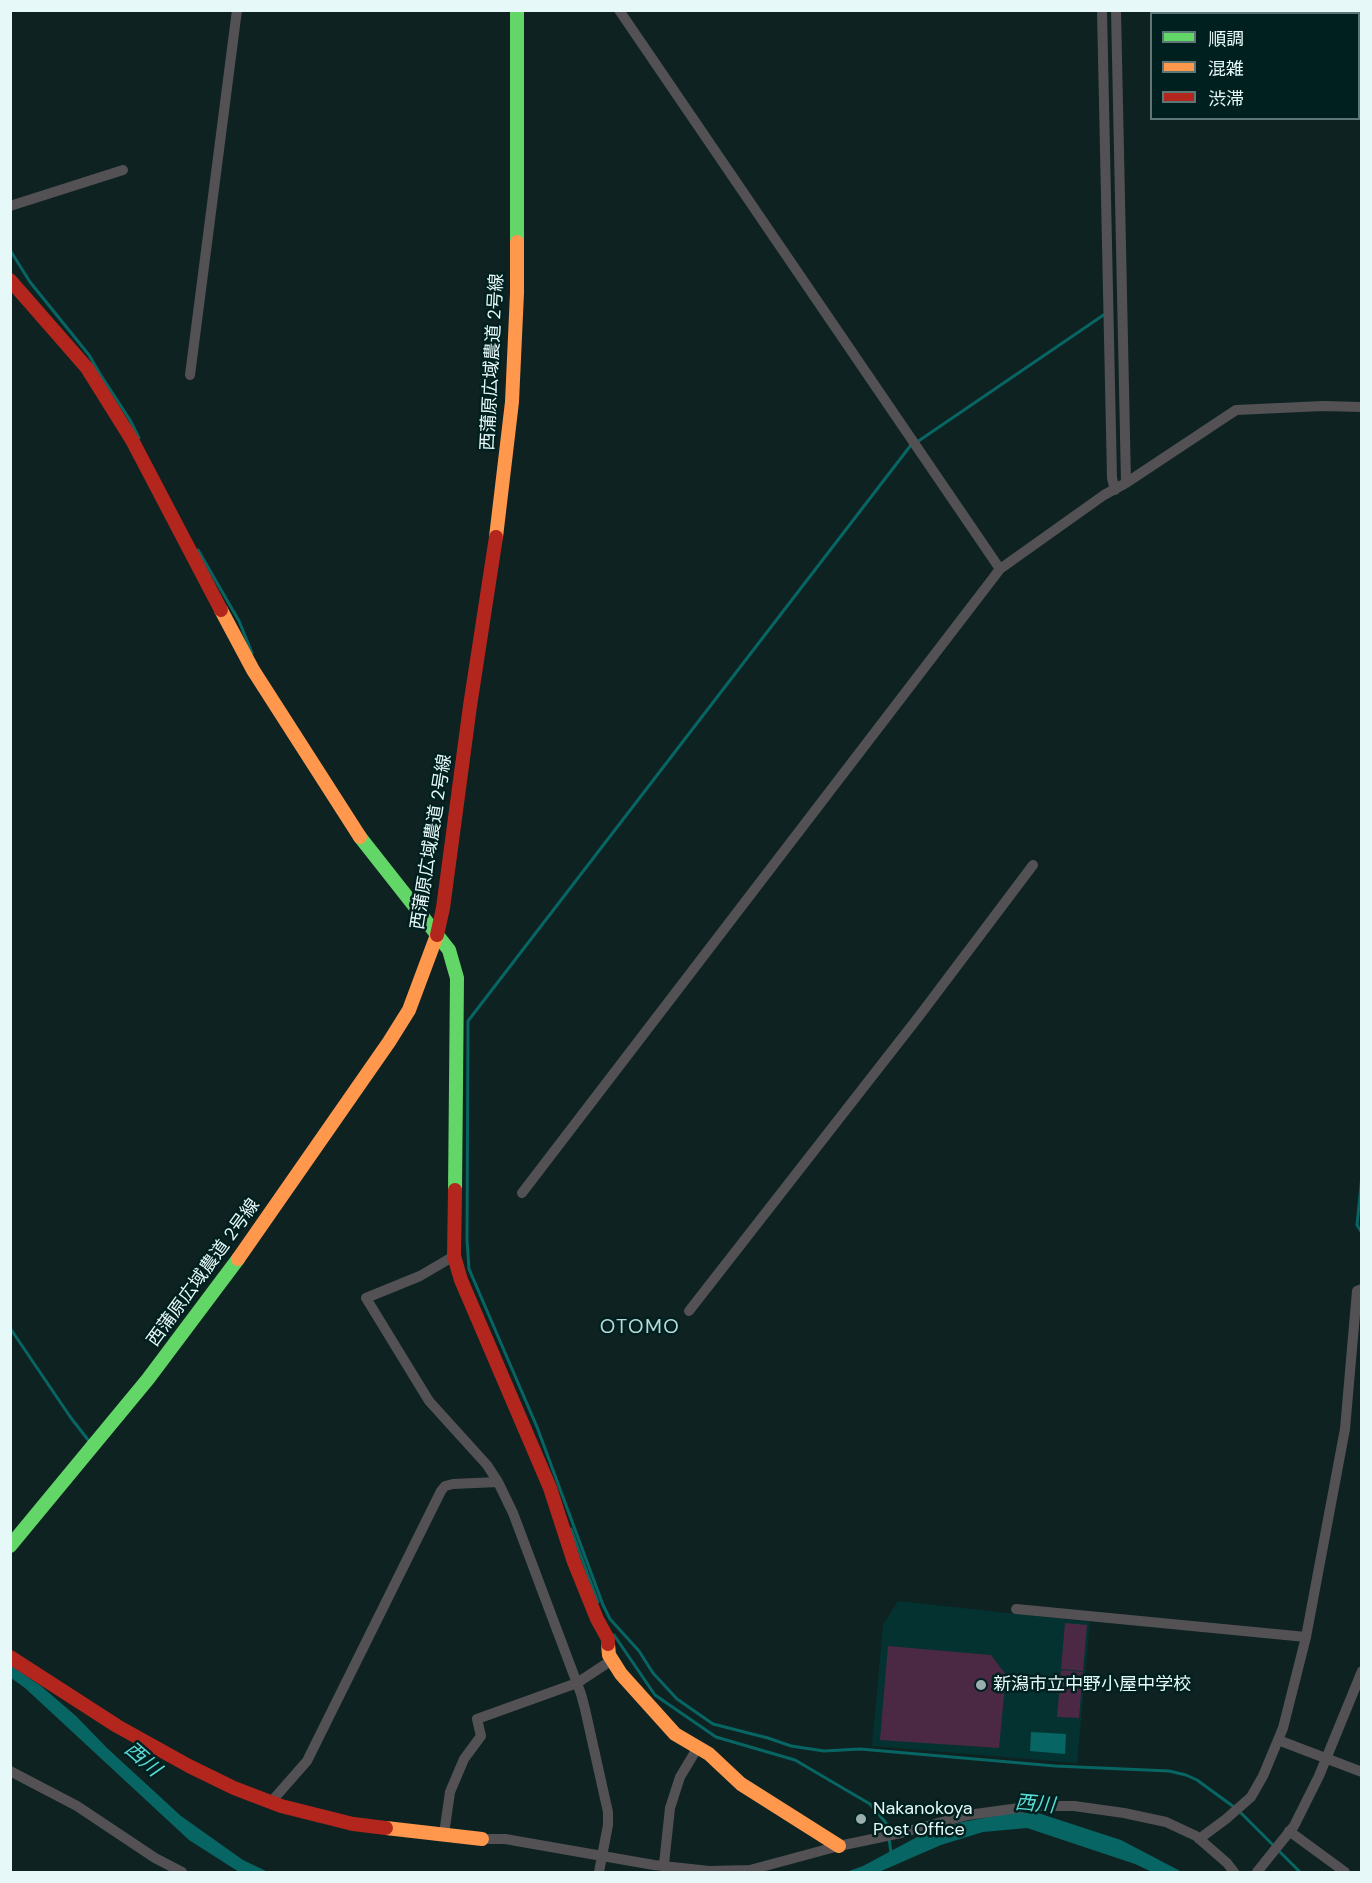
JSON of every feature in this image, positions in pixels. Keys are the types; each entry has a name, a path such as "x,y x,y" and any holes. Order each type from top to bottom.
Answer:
{"street":[{"path":"190,375 237,10"},
{"name":"西蒲原広域農道 2号線","path":"10,1546 148,1379 261,1228 389,1042 408,1010 437,934 443,908 470,706 494,556 512,402 517,310 517,10"},
{"path":"619,10 1000,569"},
{"path":"1102,10 1112,478 1115,490"},
{"path":"1116,10 1126,483"},
{"path":"10,206 123,170"},
{"path":"10,280 87,368 132,440 253,670 359,836 449,950 458,989 454,1256 461,1280 550,1488 574,1562 597,1619 608,1639 609,1655 621,1674 675,1734 710,1754 741,1784 839,1846"},
{"path":"522,1193 1000,569 1104,495 1126,483 1236,410 1323,406 1362,407"},
{"path":"689,1311 1033,865"},
{"path":"454,1256 420,1276 366,1298 429,1401 487,1465 513,1513 585,1709 608,1812 608,1826 599,1872"},
{"path":"1199,1839 1251,1797 1263,1776 1283,1728 1306,1637 1345,1429 1357,1291 1362,1290"},
{"path":"271,1802 307,1761 441,1491 445,1486 453,1484 498,1482"},
{"path":"1016,1609 1306,1637"},
{"path":"10,1657 117,1726 234,1788 309,1814 353,1824 482,1839 505,1839 709,1871 750,1870 968,1815 1034,1806 1074,1806 1166,1822 1199,1839 1234,1872"},
{"path":"444,1834 450,1792 464,1759 481,1736 477,1719 577,1683 612,1660"},
{"path":"1257,1872 1299,1816 1327,1759 1362,1671"},
{"path":"1278,1740 1362,1772"},
{"path":"664,1864 670,1808 680,1777 698,1747"},
{"path":"10,1771 77,1806 155,1858 182,1872"},
{"path":"1289,1831 1345,1872"}],"shaded area":[{"name":"新潟市立中野小屋中学校","path":"898,1601 1090,1622 1077,1763 872,1746 883,1625"},
{"path":"1065,1623 1087,1625 1083,1671 1061,1669"},
{"path":"888,1646 991,1655 1006,1675 999,1748 880,1740"},
{"path":"10,1665 41,1686 76,1716 181,1816 243,1860 268,1872 239,1872 189,1840 25,1688 11,1678"},
{"path":"1061,1670 1083,1672 1079,1718 1057,1717"},
{"path":"1031,1732 1066,1734 1065,1754 1030,1751"},
{"path":"1011,1813 1038,1813 1121,1840 1182,1872 1152,1872 1135,1864 1027,1828 983,1832 941,1845 879,1872 846,1872 863,1866 919,1836 962,1822"}],"waterway":[{"path":"10,250 30,282 89,355 139,438"},
{"path":"917,442 1105,314"},
{"path":"911,445 468,1021 467,1240 469,1269 537,1427 603,1605 610,1619 677,1699 713,1724 791,1746 824,1751 860,1749 1055,1766 1169,1771 1197,1780 1234,1807"},
{"path":"198,550 239,621 252,653"},
{"path":"1362,1175 1357,1225 1362,1233"},
{"path":"10,1328 89,1441"},
{"path":"571,1529 598,1602"},
{"path":"614,1635 655,1695 716,1737 795,1760 870,1804 886,1823 887,1832"},
{"path":"1239,1811 1300,1872"},
{"path":"889,1838 891,1853"}],"traffic: fast":[{"path":"517,10 517,242"},
{"path":"360,837 449,950 457,978 455,1190"},
{"path":"10,1546 148,1379 238,1259"}],"traffic: slow":[{"path":"496,537 512,402 517,242"},
{"path":"221,610 253,670 360,837"},
{"path":"238,1259 409,1010 437,935"},
{"path":"608,1644 609,1655 621,1674 675,1734 709,1754 741,1784 839,1846"},
{"path":"386,1828 482,1839"}],"traffic: jam":[{"path":"10,280 87,368 132,440 221,610"},
{"path":"437,935 443,908 470,706 496,537"},
{"path":"455,1190 454,1256 461,1280 550,1488 574,1562 597,1619 608,1639 608,1644"},
{"path":"10,1657 117,1726 234,1788 281,1806 353,1824 386,1828"}],"place":[{"name":"新潟市立中野小屋中学校","path":"981,1685"},
{"name":"Nakanokoya Post Office","path":"861,1819"}],"district":[{"name":"OTOMO","path":"640,1328"}],"water label":[{"name":"西川","path":"142,1760"},
{"name":"西川","path":"1035,1805"}]}
